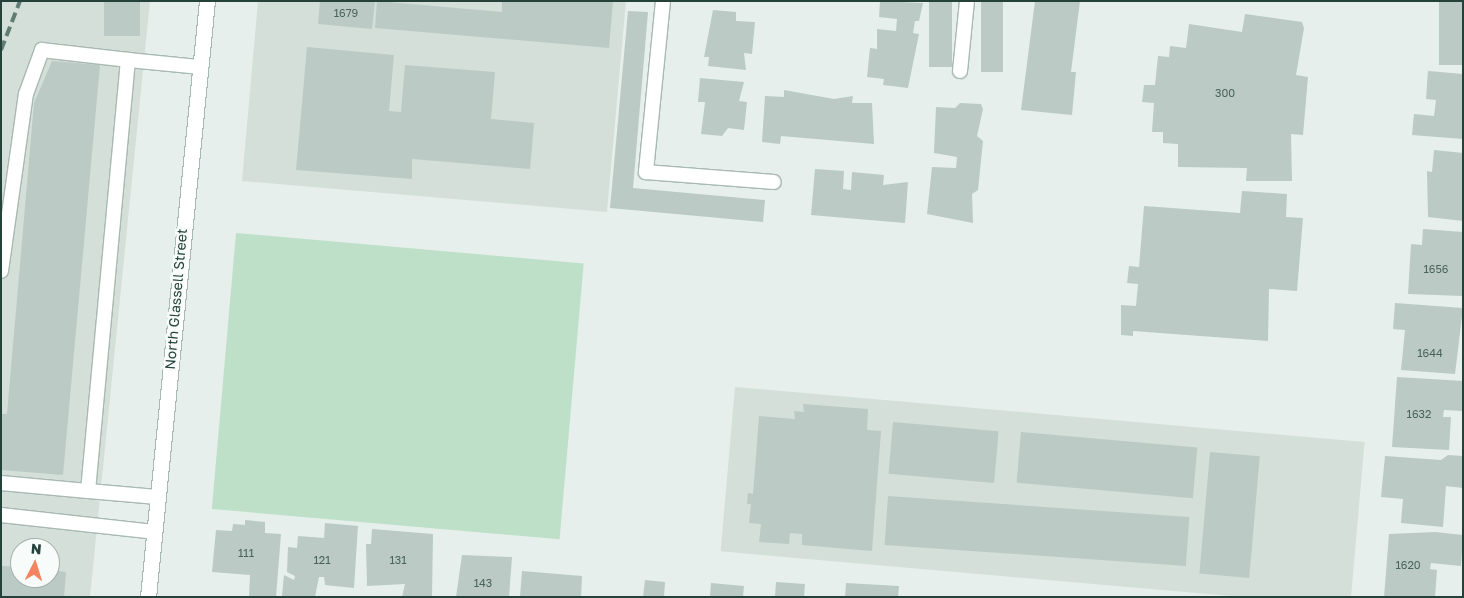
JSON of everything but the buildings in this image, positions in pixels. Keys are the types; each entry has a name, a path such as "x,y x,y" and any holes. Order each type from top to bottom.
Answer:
{"main road":[{"name":"North Glassell Street","path":"148,597 207,1"}],"lane":[{"path":"663,1 646,172 774,182"},
{"path":"960,71 967,1"},
{"path":"1,272 26,94 42,50 199,67"},
{"path":"88,491 128,60"},
{"path":"1,483 158,497"},
{"path":"1,515 154,532"}],"shaded area":[{"path":"1,1 150,1 90,597 1,597"},
{"path":"258,1 626,1 607,212 242,181"},
{"path":"735,387 1365,442 1351,597 1242,597 721,551"}],"green space":[{"path":"236,233 584,263 560,539 212,509"}],"railway":[{"path":"1,50 20,1"}]}
